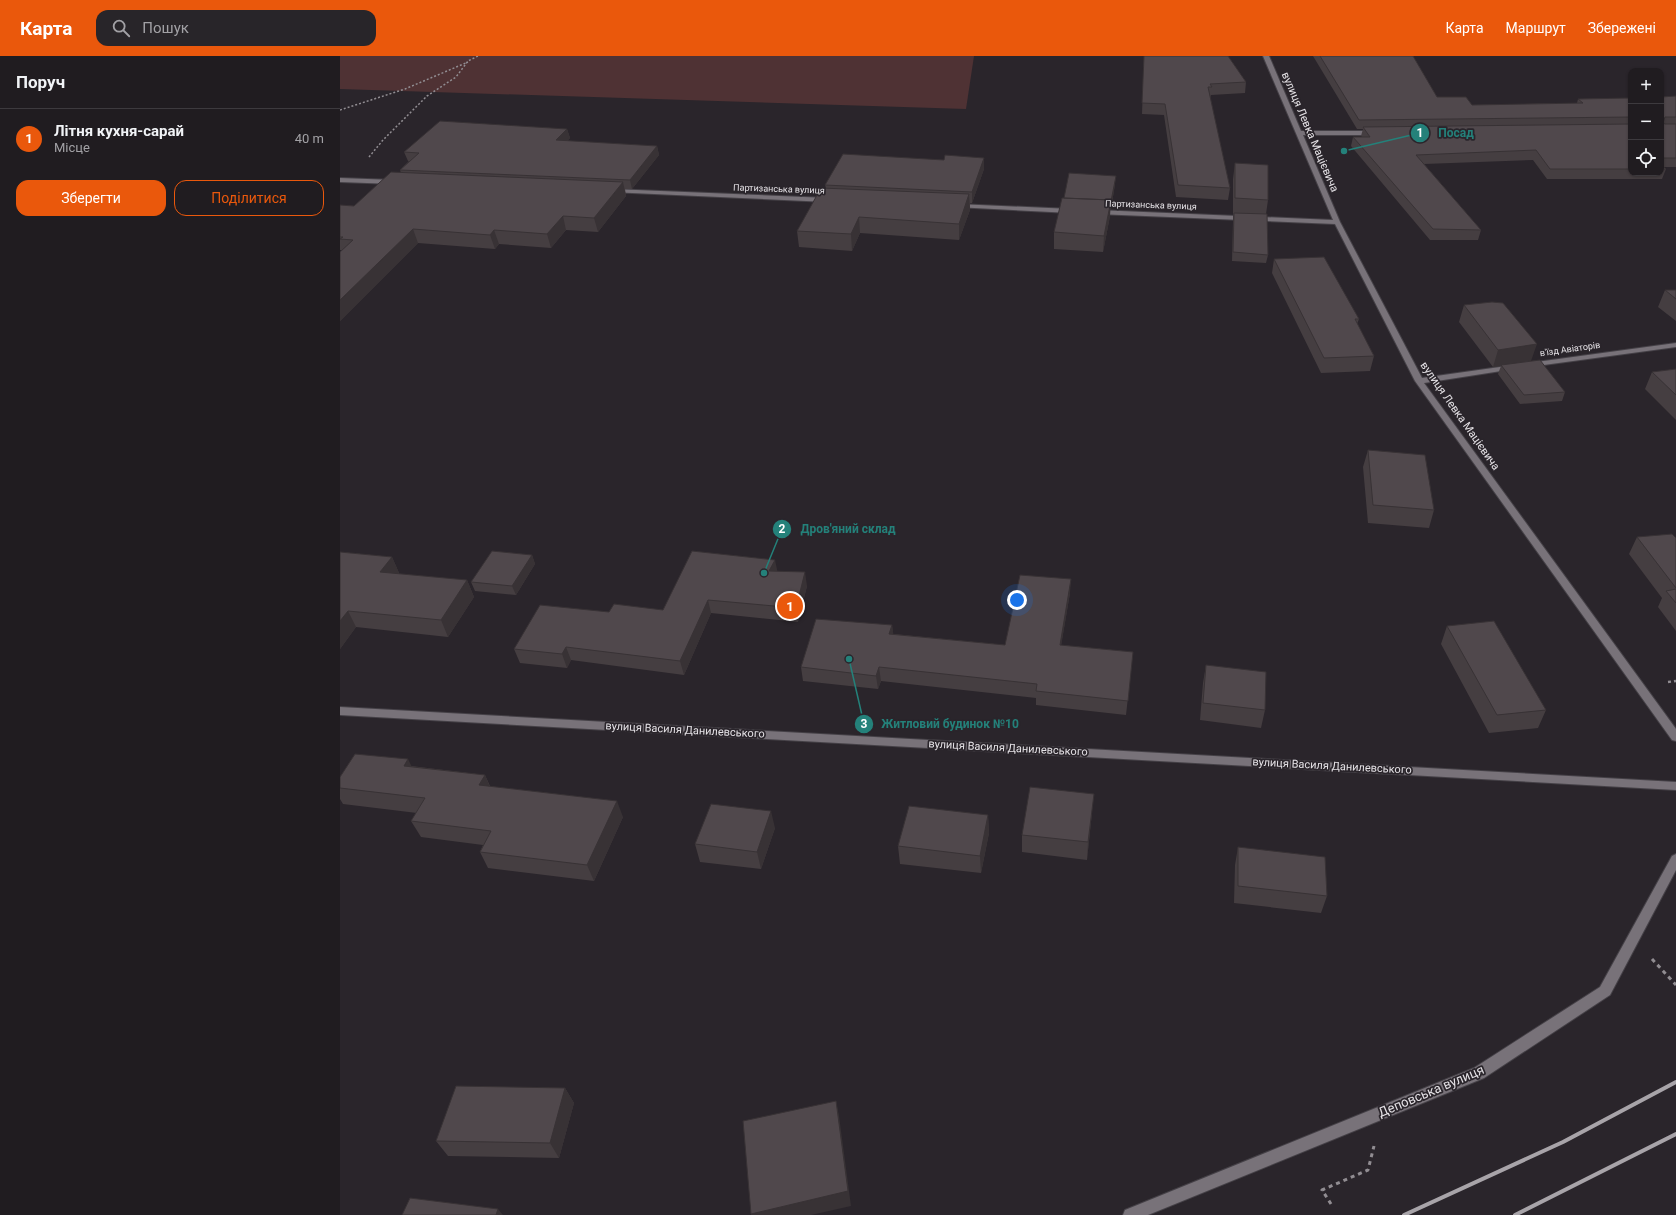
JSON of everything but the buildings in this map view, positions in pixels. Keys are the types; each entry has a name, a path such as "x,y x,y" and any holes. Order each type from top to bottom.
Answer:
{"street":[{"name":"вулиця Левка Мацієвича","path":"1266,56 1337,222 1419,381 1676,737"},
{"path":"1299,133 1378,132"},
{"path":"340,185 343,180 401,182"},
{"name":"Партизанська вулиця","path":"606,191 836,201"},
{"path":"948,206 1075,211"},
{"name":"Партизанська вулиця","path":"1091,212 1337,222"},
{"name":"в'їзд Авіаторів","path":"1419,381 1676,345"},
{"name":"вулиця Василя Данилевського","path":"340,711 1676,786"},
{"name":"Деповська вулиця","path":"1130,1215 1479,1073 1605,991 1676,860"}],"path":[{"path":"340,110 372,101 421,83 478,56"},
{"path":"343,180 367,160 383,140 427,96 456,78 468,61"},
{"path":"1634,938 1676,985"},
{"path":"1332,1204 1322,1190 1368,1170"}],"shaded area":[{"path":"340,56 974,56 966,109 340,89"}],"railway":[{"path":"1404,1215 1563,1142 1676,1082"},
{"path":"1515,1215 1676,1134"}],"place":[{"name":"Посад","path":"1344,151"},
{"name":"Дров'яний склад","path":"764,573"},
{"name":"Літня кухня-сарай","path":"790,606"},
{"name":"Житловий будинок №10","path":"849,659"}]}
